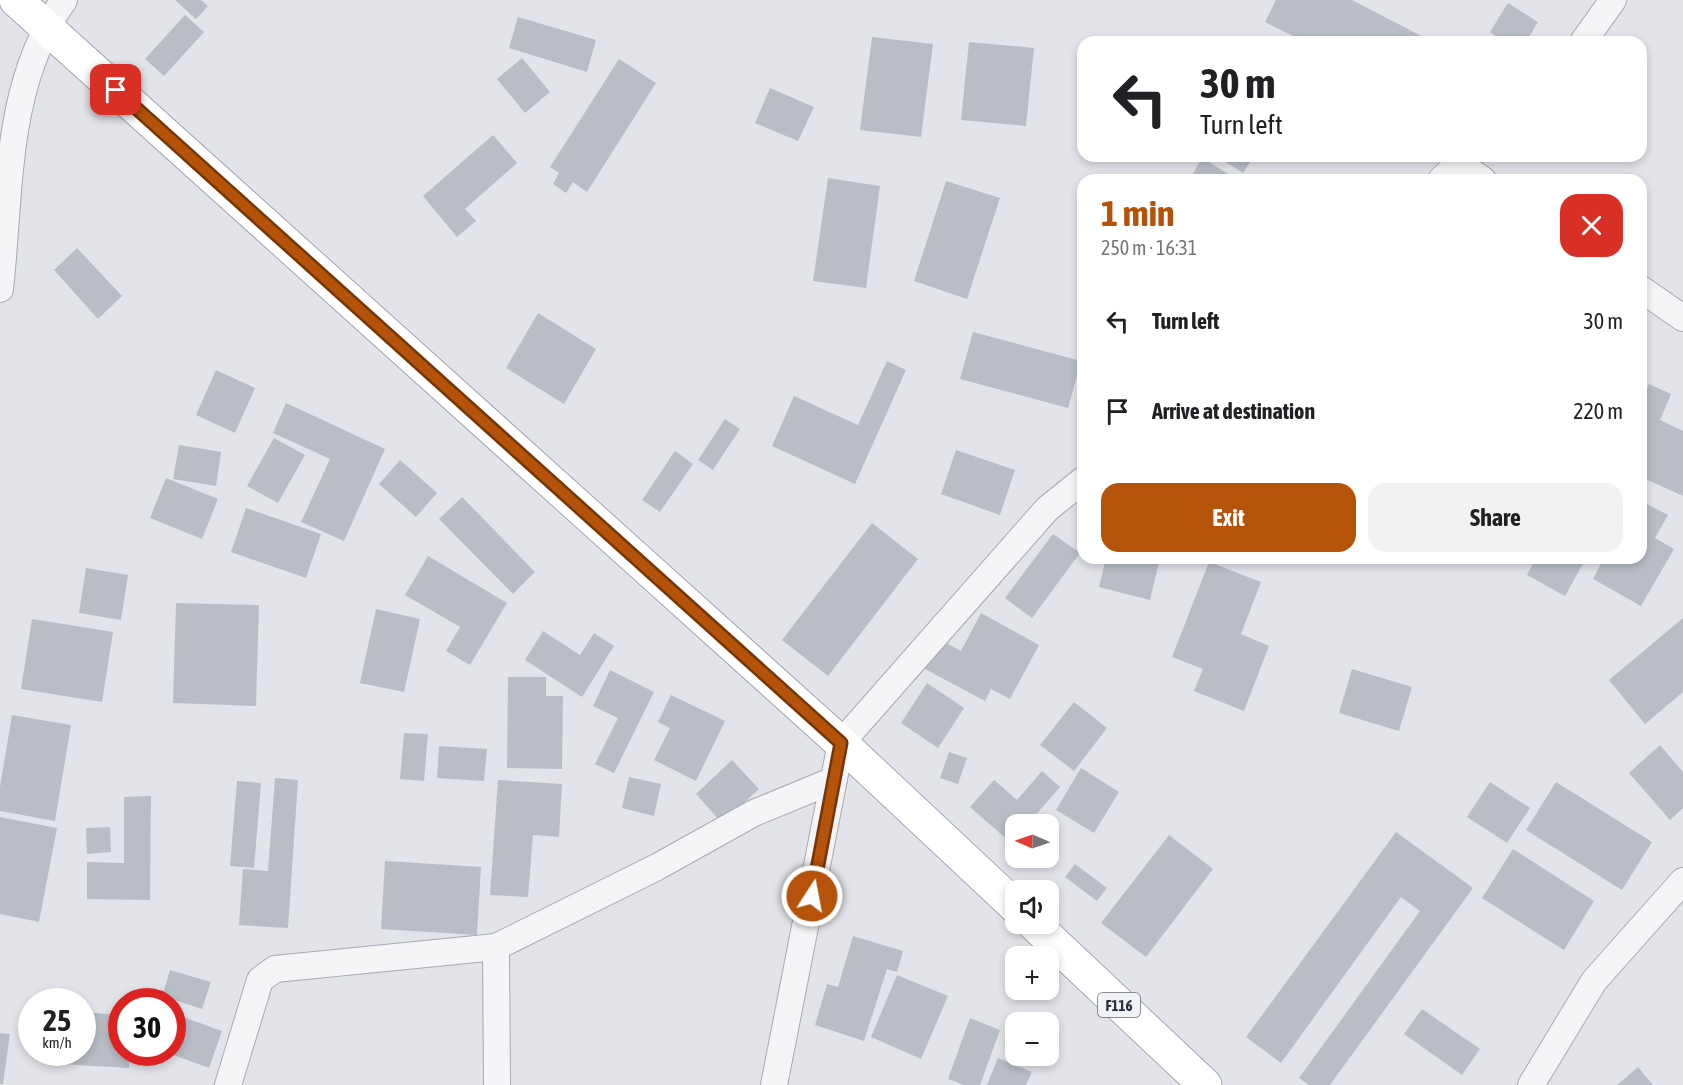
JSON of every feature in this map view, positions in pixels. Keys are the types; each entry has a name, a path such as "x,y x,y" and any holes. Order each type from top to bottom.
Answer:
{"main road":[{"path":"16,0 841,743 1005,897"},
{"name":"F116","path":"1045,934 1205,1085"}],"street":[{"path":"0,290 12,147 22,92 46,27 64,0"},
{"path":"1587,36 1613,0"},
{"path":"1455,166 1471,174"},
{"path":"1647,293 1683,318"},
{"path":"774,1085 841,743 1047,509 1077,485"},
{"path":"228,1085 260,980 275,969 496,947 657,867 754,813 834,780"},
{"path":"1531,1085 1594,981 1683,881"},
{"path":"496,947 497,1085"}],"building":[{"path":"175,0 201,0 208,6 196,19"},
{"path":"1276,0 1352,0 1421,36 1293,36 1265,22"},
{"path":"1508,3 1538,22 1530,36 1496,36 1490,32"},
{"path":"185,15 204,32 164,76 145,59"},
{"path":"518,17 596,40 587,72 509,48"},
{"path":"872,37 933,44 921,137 860,130"},
{"path":"969,42 1034,48 1026,126 961,120"},
{"path":"522,58 550,92 525,113 497,79"},
{"path":"619,59 656,83 587,192 573,182 566,193 553,184 559,173 550,167"},
{"path":"770,88 814,107 798,141 755,123"},
{"path":"493,135 517,163 465,209 476,221 457,237 423,196"},
{"path":"1200,162 1209,162 1228,174 1193,174"},
{"path":"1226,162 1250,162 1243,173"},
{"path":"828,178 880,186 866,288 813,281"},
{"path":"946,181 1000,198 967,299 914,281"},
{"path":"77,248 122,296 98,319 54,270"},
{"path":"538,313 596,349 564,404 506,368"},
{"path":"973,332 1077,360 1077,375 1068,408 960,379"},
{"path":"887,361 906,370 855,484 772,446 794,396 858,425"},
{"path":"216,370 255,388 235,433 196,415"},
{"path":"1649,384 1671,394 1660,420 1683,431 1683,496 1647,480 1647,388"},
{"path":"286,403 385,449 344,541 301,522 330,459 273,433"},
{"path":"725,419 740,429 713,470 698,460"},
{"path":"274,438 305,455 278,503 247,486"},
{"path":"179,445 221,452 216,486 173,479"},
{"path":"956,450 1015,470 1000,515 941,494"},
{"path":"675,451 693,464 660,512 642,500"},
{"path":"400,460 437,493 416,517 379,484"},
{"path":"166,478 218,499 202,539 150,518"},
{"path":"462,497 535,572 513,594 439,519"},
{"path":"1647,504 1668,515 1655,538 1674,549 1641,606 1593,579 1601,564 1647,564"},
{"path":"246,508 321,534 306,578 231,552"},
{"path":"872,523 918,559 828,676 782,640"},
{"path":"1053,534 1077,551 1077,557 1032,618 1005,598"},
{"path":"428,556 507,603 470,665 446,651 460,627 405,595"},
{"path":"1105,564 1159,564 1150,600 1099,587"},
{"path":"1208,564 1214,564 1261,582 1241,634 1269,646 1244,711 1194,691 1203,669 1172,657"},
{"path":"1533,564 1583,564 1565,596 1527,575"},
{"path":"86,568 128,575 121,620 79,613"},
{"path":"176,603 259,605 256,706 173,703"},
{"path":"376,609 420,619 404,692 360,683"},
{"path":"981,613 1039,645 1010,699 991,689 985,701 925,669 941,640 961,651"},
{"path":"1683,618 1683,692 1645,724 1609,680"},
{"path":"32,619 113,632 102,702 21,689"},
{"path":"543,631 580,655 594,633 614,646 582,697 525,660"},
{"path":"1352,669 1412,687 1399,731 1339,713"},
{"path":"610,670 654,692 614,773 595,764 618,718 593,706"},
{"path":"508,677 546,677 546,696 563,696 562,769 507,768"},
{"path":"927,683 964,708 938,748 901,723"},
{"path":"671,695 725,721 696,781 654,760 670,728 658,722"},
{"path":"1074,702 1107,728 1074,771 1040,745"},
{"path":"12,715 71,725 55,821 0,811 0,787"},
{"path":"404,733 428,734 424,781 400,779"},
{"path":"1660,745 1683,772 1683,808 1670,820 1629,773"},
{"path":"439,746 487,749 484,781 437,778"},
{"path":"949,752 967,758 958,784 940,778"},
{"path":"732,760 759,789 722,823 696,794"},
{"path":"1081,768 1119,792 1094,833 1056,810"},
{"path":"1042,771 1060,787 1037,814 1005,814 1005,838 970,807 994,780 1017,800"},
{"path":"629,777 661,784 654,816 622,808"},
{"path":"275,778 298,780 288,928 239,925 243,869 268,871"},
{"path":"498,780 562,784 559,837 533,835 528,897 490,895"},
{"path":"237,781 261,783 254,868 230,866"},
{"path":"1490,782 1530,808 1507,843 1467,817"},
{"path":"1556,782 1652,842 1622,890 1526,830"},
{"path":"151,796 150,900 87,899 87,862 124,863 124,797"},
{"path":"0,817 57,828 39,922 0,914"},
{"path":"110,827 111,852 87,854 86,828"},
{"path":"1396,832 1473,888 1330,1085 1309,1085 1299,1078 1420,911 1401,897 1281,1063 1246,1037"},
{"path":"1169,835 1213,869 1146,957 1101,923"},
{"path":"1513,849 1594,901 1564,950 1482,898"},
{"path":"385,861 481,867 477,935 381,929"},
{"path":"1075,864 1107,888 1097,901 1065,877"},
{"path":"853,936 903,951 897,972 887,969 864,1041 815,1025 827,984 838,987"},
{"path":"170,970 211,982 202,1009 186,1004 186,988 164,988"},
{"path":"897,975 948,996 921,1059 871,1037"},
{"path":"1422,1009 1480,1049 1462,1075 1404,1034"},
{"path":"96,1013 108,1014 108,1066 129,1066 129,1068 96,1066"},
{"path":"186,1018 222,1031 209,1068 186,1060"},
{"path":"970,1018 1000,1030 980,1085 964,1085 948,1079"},
{"path":"0,1033 10,1034 3,1084 0,1084"},
{"path":"998,1058 1005,1061 1005,1066 1017,1066 1032,1072 1026,1085 987,1085"},
{"path":"1638,1067 1653,1085 1617,1085"}],"route":[{"path":"116,90 841,743 812,896"}]}
